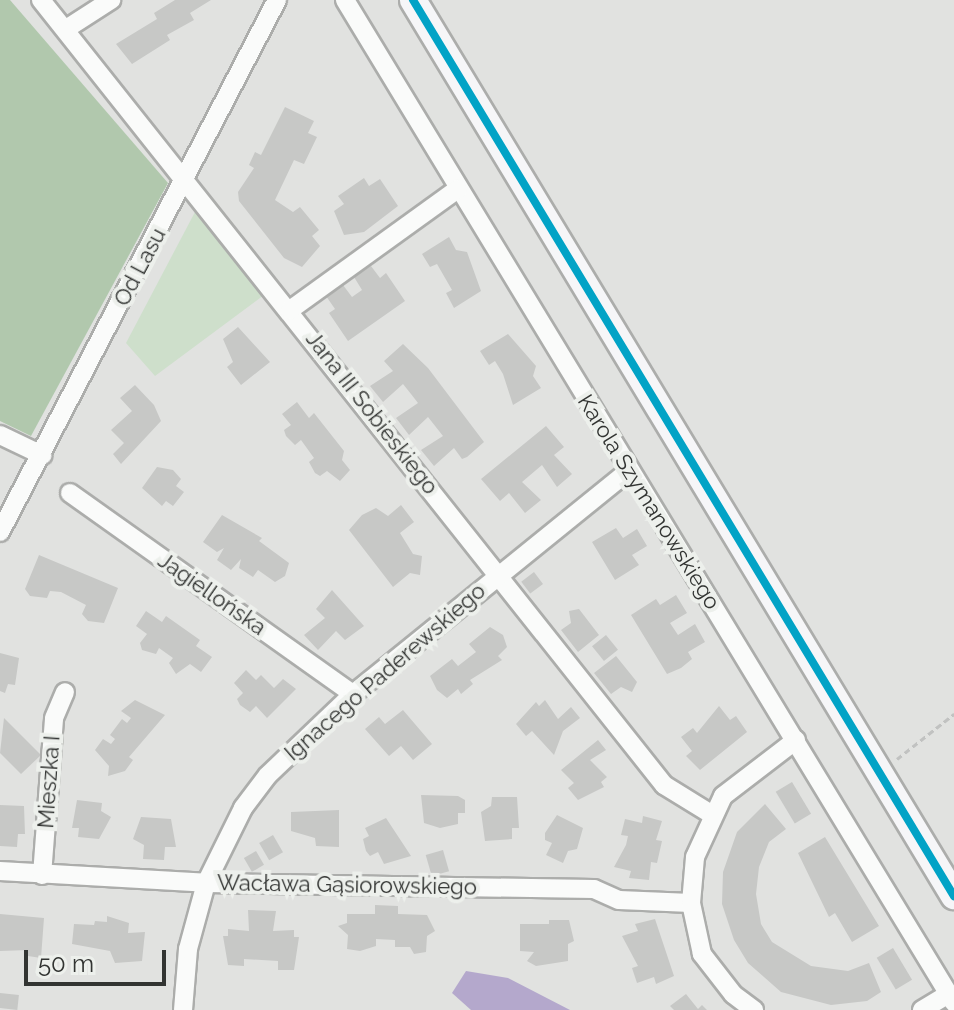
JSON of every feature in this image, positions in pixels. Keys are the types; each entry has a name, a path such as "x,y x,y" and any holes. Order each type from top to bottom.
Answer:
{"main road":[{"path":"413,0 954,896"}],"street":[{"name":"Jana III Sobieskiego","path":"41,0 664,785 711,814"},
{"path":"66,29 111,0"},
{"name":"Od Lasu","path":"0,532 277,0"},
{"name":"Karola Szymanowskiego","path":"345,0 627,472 796,740 951,998"},
{"path":"290,310 458,189"},
{"path":"0,435 42,455"},
{"name":"Ignacego Paderewskiego","path":"183,1010 188,949 206,883 243,808 268,775 353,694 627,472"},
{"name":"Jagiellońska","path":"70,493 353,694"},
{"name":"Mieszka I","path":"42,875 54,718 65,692"},
{"path":"754,1010 733,994 702,954 691,903 695,857 711,814 737,781 796,740"},
{"name":"Wacława Gąsiorowskiego","path":"0,871 206,883 594,889 619,900 691,903"},
{"path":"922,1010 951,998"}],"path":[{"path":"879,772 954,714"}],"green space":[{"path":"0,0 10,0 168,183 31,436 0,421"},
{"path":"195,212 264,295 155,376 126,343"}],"shaded area":[{"path":"466,971 508,978 570,1010 471,1010 452,993"}],"building":[{"path":"175,0 211,0 190,13 194,20 167,35 170,40 132,64 116,44 157,19 154,13"},
{"path":"285,107 314,121 308,133 317,137 304,164 294,160 275,200 293,212 300,207 319,230 312,236 320,246 302,267 284,258 239,201 238,192 254,168 249,165 255,152 261,155"},
{"path":"364,178 369,186 380,179 398,206 364,232 344,235 334,211 344,204 338,196"},
{"path":"449,237 456,250 467,252 481,291 454,308 446,293 452,290 437,264 430,267 422,254"},
{"path":"371,266 380,278 386,273 405,301 348,341 329,313 335,309 326,296 343,285 352,297 362,290 354,277"},
{"path":"238,327 270,362 241,385 227,367 233,362 223,339"},
{"path":"508,334 536,366 533,376 541,388 513,405 503,374 495,361 489,365 480,351"},
{"path":"403,344 428,368 484,442 467,457 462,459 454,448 434,466 421,450 443,436 428,417 409,435 396,418 418,403 403,384 383,402 370,386 393,371 384,361"},
{"path":"135,385 154,405 161,421 121,464 113,454 124,443 111,430 132,411 120,398"},
{"path":"297,402 309,418 314,413 344,451 342,460 350,470 340,481 327,471 320,476 315,473 309,462 314,458 301,440 295,445 286,436 284,430 291,425 282,414"},
{"path":"546,426 564,447 554,455 572,474 557,487 542,465 522,482 541,500 525,513 509,493 500,501 481,479"},
{"path":"157,467 173,470 181,479 176,486 184,492 173,506 166,501 162,506 142,488"},
{"path":"401,505 414,522 400,533 413,554 422,556 420,575 410,573 393,587 349,530 362,515 376,508 388,516"},
{"path":"222,515 262,538 259,541 289,563 285,576 275,582 258,570 253,577 239,568 241,559 231,570 217,560 224,548 217,552 203,542"},
{"path":"616,528 623,538 637,529 647,546 632,555 639,565 615,580 592,542"},
{"path":"39,555 118,588 104,623 88,621 82,614 86,605 61,592 50,591 47,598 30,596 25,589"},
{"path":"534,572 543,584 530,594 521,582"},
{"path":"332,590 364,626 345,640 336,631 318,650 304,635 325,618 316,609"},
{"path":"676,595 687,613 670,623 678,635 695,624 705,642 688,652 692,659 667,674 631,615 656,599 660,605"},
{"path":"579,609 599,635 578,652 561,630 571,623 569,611"},
{"path":"146,611 162,622 166,616 200,640 196,646 212,657 201,672 190,664 176,674 169,663 173,658 159,648 156,654 142,650 140,643 147,634 136,626"},
{"path":"490,627 503,635 507,647 498,656 502,660 470,680 473,684 461,694 458,689 447,698 437,690 430,676 452,659 458,666 476,652 469,644"},
{"path":"606,635 618,650 604,661 592,646"},
{"path":"0,653 19,658 15,685 8,684 5,693 0,691"},
{"path":"616,656 637,682 632,692 621,687 611,694 594,673"},
{"path":"246,670 256,680 261,675 274,688 283,679 296,689 267,718 256,706 250,712 240,705 237,699 243,693 234,683"},
{"path":"135,700 165,715 129,757 133,760 125,771 108,776 109,766 95,750 103,739 111,744 115,739 110,735 122,719 127,723 131,718 121,711"},
{"path":"545,700 558,719 571,707 580,718 563,731 554,755 532,731 526,736 516,724 536,702 539,706"},
{"path":"719,706 730,720 736,716 747,732 700,770 686,756 692,751 681,737 693,728 697,733"},
{"path":"403,710 432,744 413,760 401,746 389,756 365,729 379,717 385,724"},
{"path":"4,718 41,755 21,774 0,753"},
{"path":"598,740 606,750 590,760 607,777 601,782 604,787 578,800 568,788 574,783 561,770"},
{"path":"792,782 811,814 795,824 776,792"},
{"path":"421,795 458,796 465,800 465,813 458,813 458,824 440,828 424,823"},
{"path":"492,797 517,797 519,828 512,828 512,839 485,841 481,812 491,806"},
{"path":"77,800 102,803 101,811 111,817 99,839 78,837 79,828 72,828"},
{"path":"765,804 786,829 769,842 759,867 756,894 761,924 772,942 811,966 848,971 869,963 881,992 867,1001 831,1005 781,992 748,963 734,940 722,904 723,872 737,832"},
{"path":"0,805 24,806 25,834 18,834 17,847 0,846"},
{"path":"339,810 339,847 316,846 315,838 291,831 291,812"},
{"path":"557,815 583,828 577,849 568,851 563,863 546,855 552,843 545,840 545,833"},
{"path":"643,816 662,821 656,840 662,841 657,863 651,862 649,880 629,878 631,871 614,867 626,845 628,836 621,835 625,819 642,823"},
{"path":"141,817 171,819 176,847 165,847 164,860 143,859 144,845 133,839"},
{"path":"386,818 411,856 384,864 378,852 370,856 363,839 369,836 365,828"},
{"path":"273,835 283,852 269,860 259,843"},
{"path":"825,837 879,926 852,942 835,913 829,917 798,853"},
{"path":"443,850 449,871 432,876 426,855"},
{"path":"256,851 264,865 252,872 244,858"},
{"path":"375,905 398,906 398,914 427,915 435,931 427,936 426,952 414,954 410,947 395,947 395,940 376,939 376,946 360,951 347,949 348,935 338,926 347,923 347,914 375,914"},
{"path":"248,910 276,911 273,931 294,930 294,937 299,937 294,970 278,970 278,961 244,959 244,966 228,965 223,936 228,936 228,929 249,931"},
{"path":"0,914 44,918 41,958 28,956 28,950 0,951"},
{"path":"107,916 129,923 128,933 145,932 142,961 115,963 110,951 72,944 74,924 107,922"},
{"path":"655,919 674,976 656,984 654,977 637,983 632,968 638,966 622,936 638,931 635,924"},
{"path":"549,920 569,920 574,941 568,944 568,961 536,966 527,961 534,952 520,951 520,924 549,924"},
{"path":"893,948 912,980 896,990 877,958"},
{"path":"0,993 19,995 17,1010 0,1008"},
{"path":"686,994 698,1009 702,1005 707,1010 674,1010 670,1006"}],"transit line":[{"path":"413,0 954,896"}]}
